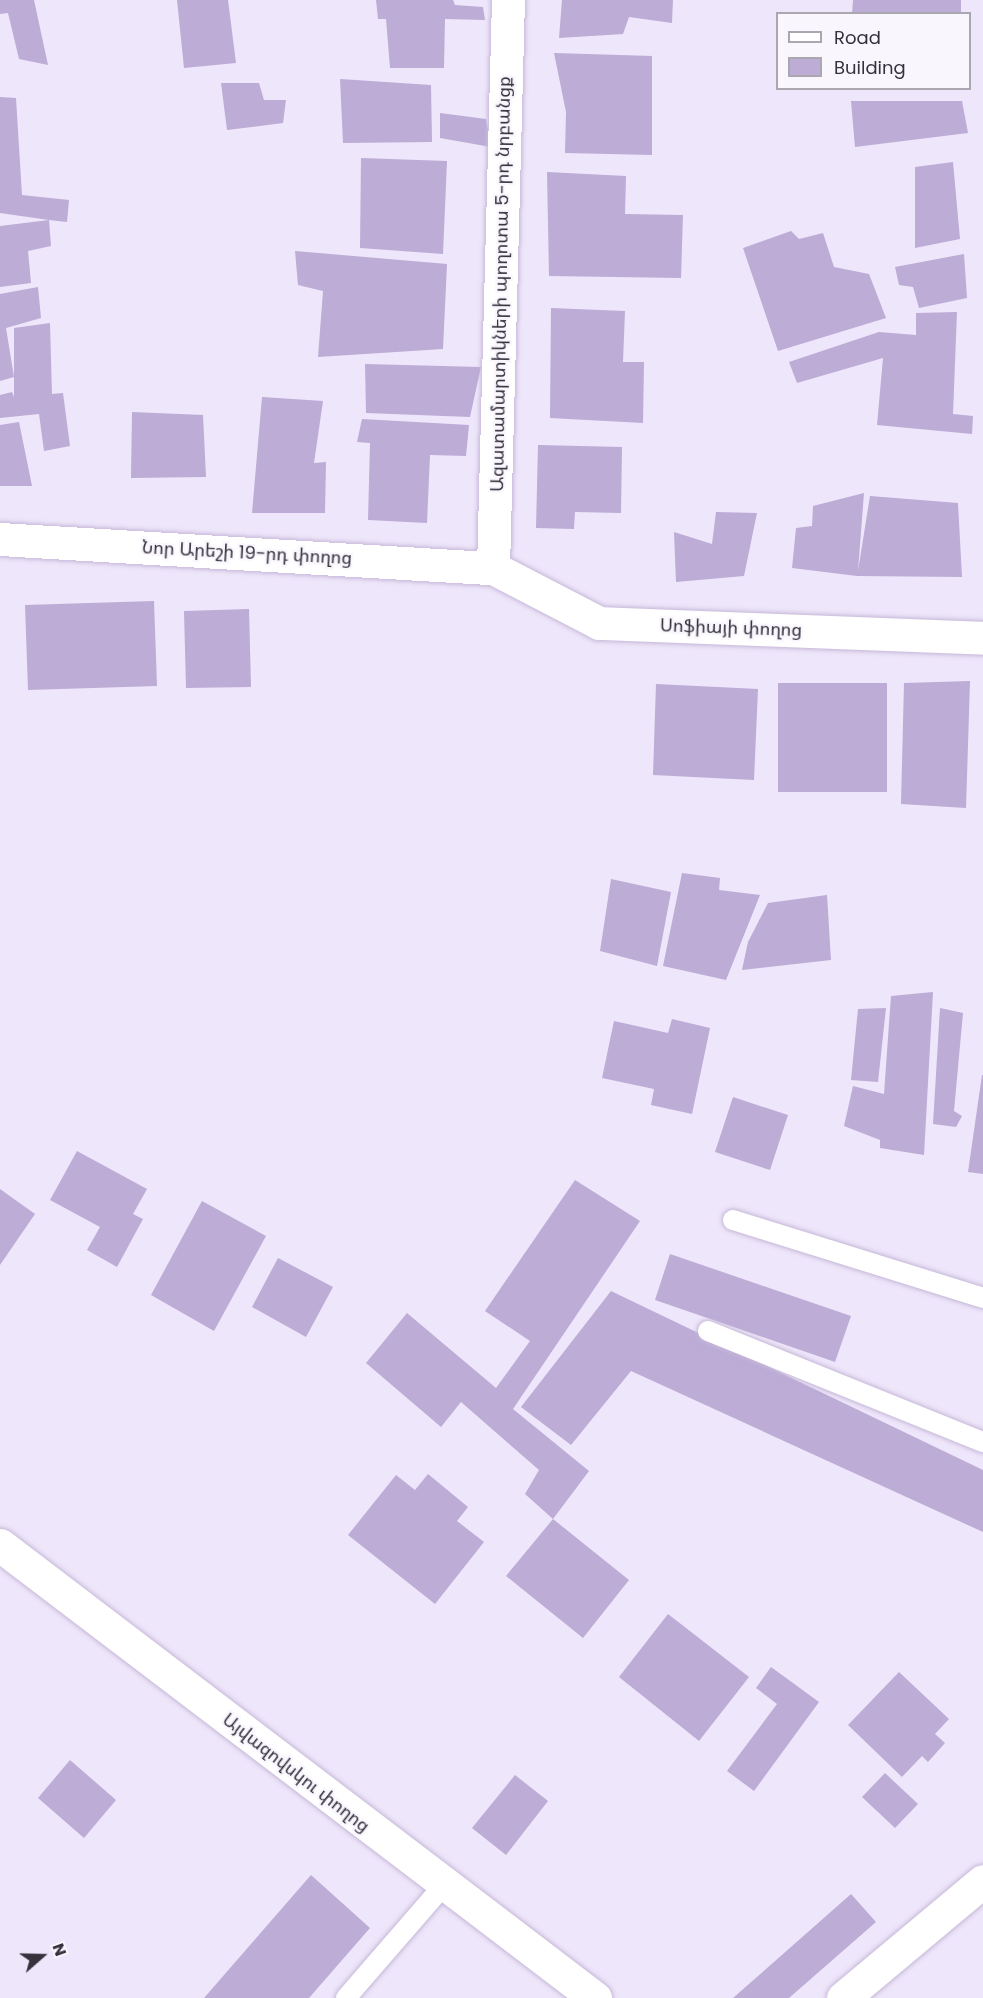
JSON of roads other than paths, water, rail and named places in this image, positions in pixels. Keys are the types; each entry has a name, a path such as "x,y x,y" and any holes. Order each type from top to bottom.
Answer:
{"street":[{"name":"Ազատամարտիկների պողոտա 5-րդ նրբանցք","path":"493,567 508,0"},
{"name":"Նոր Արեշի 19-րդ փողոց","path":"0,539 493,567"},
{"name":"Սոֆիայի փողոց","path":"493,567 599,623 983,638"},
{"name":"Այվազովսկու փողոց","path":"0,1545 443,1886 595,1998"},
{"path":"843,1998 983,1881"}],"lane":[{"path":"733,1220 983,1298"},
{"path":"708,1331 983,1442"},
{"path":"346,1998 443,1886"}]}
